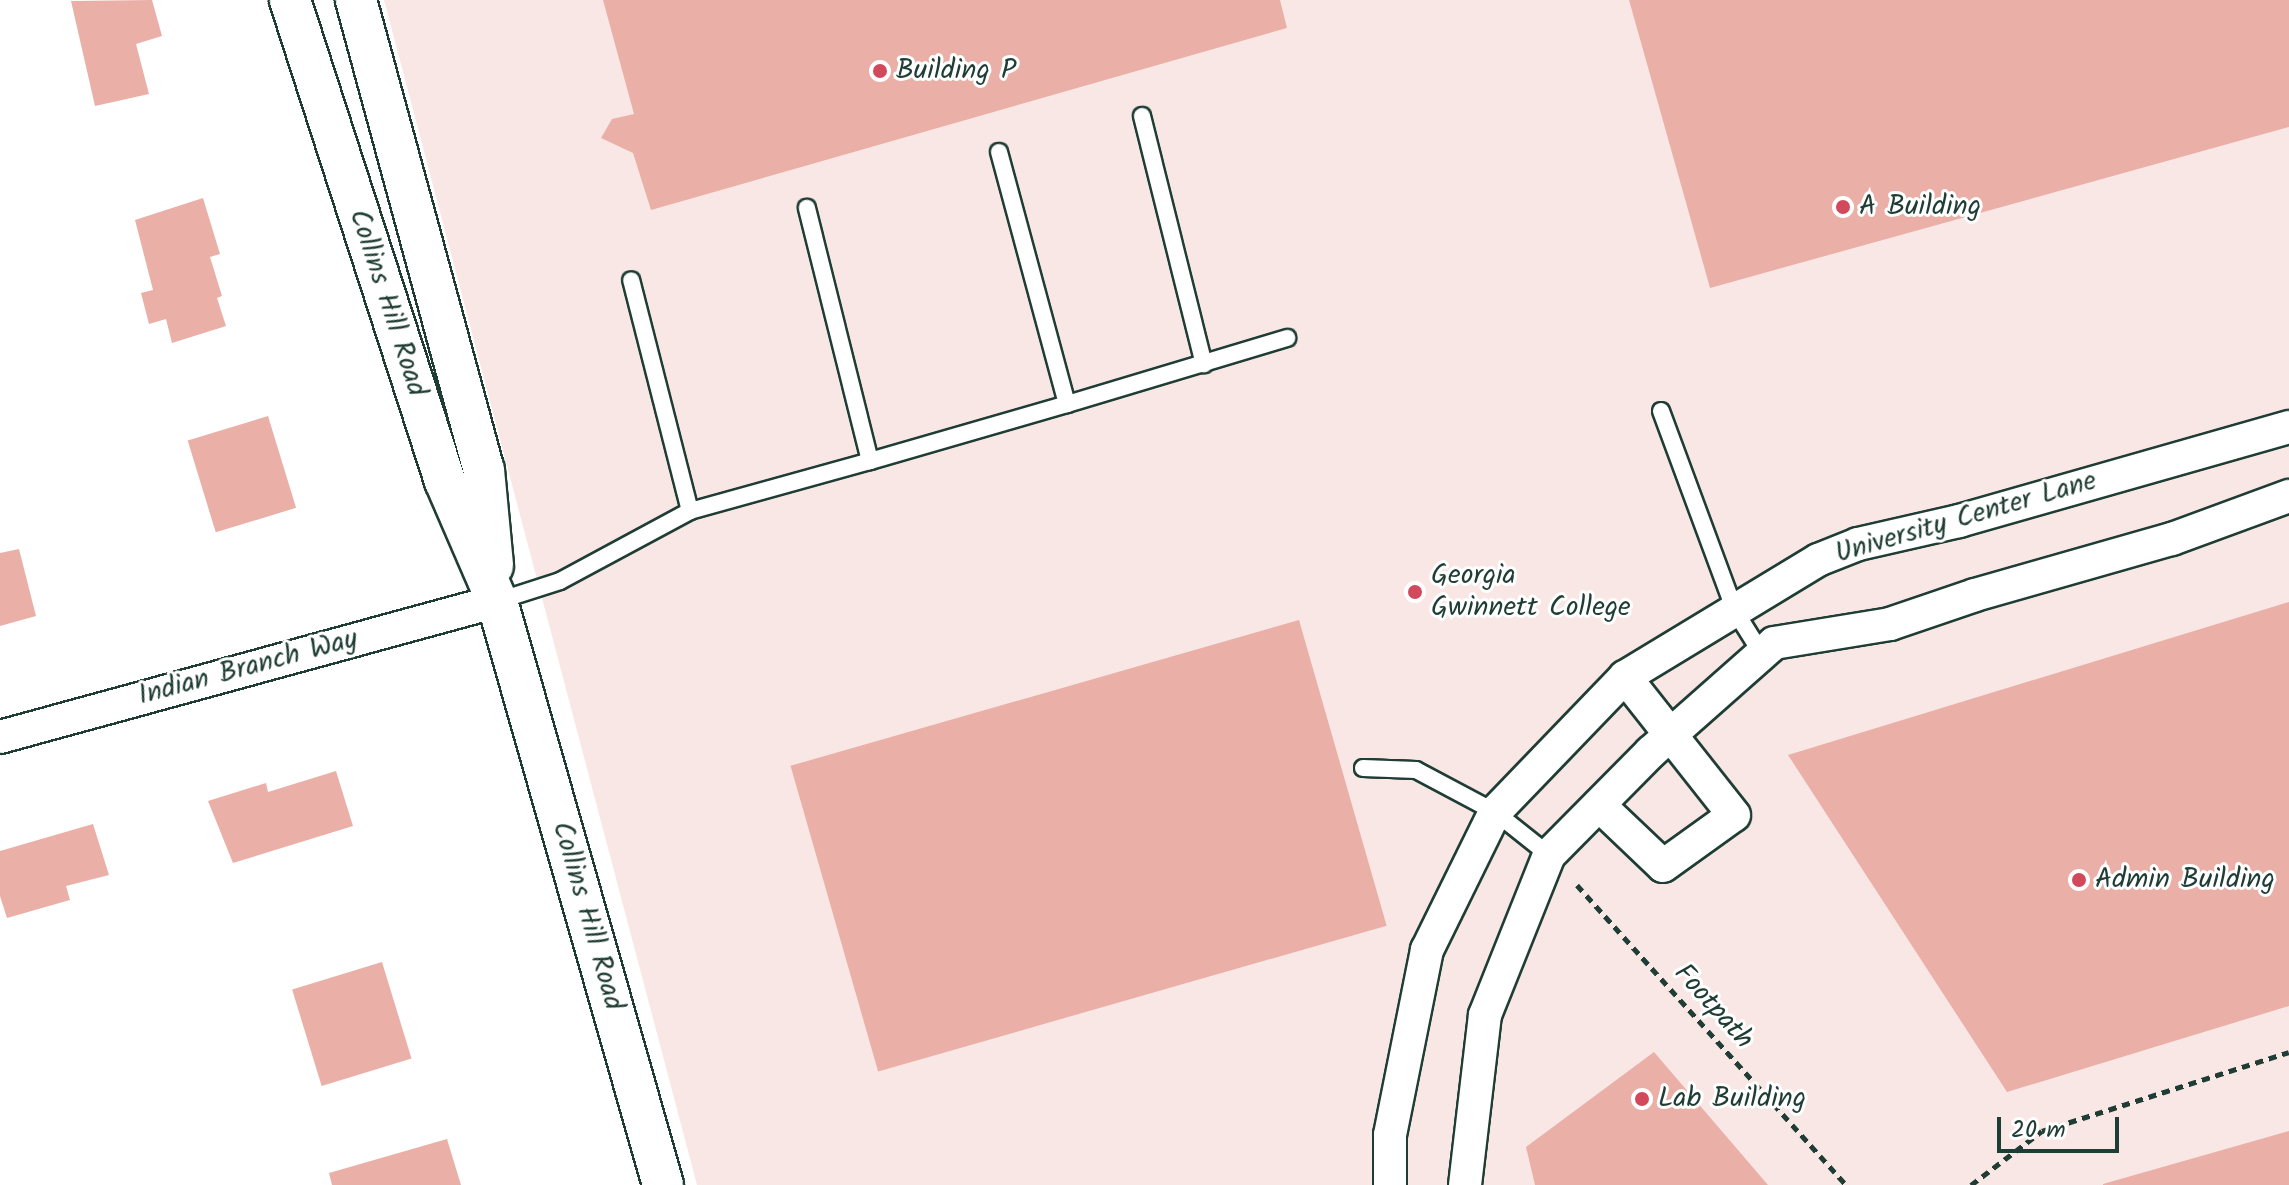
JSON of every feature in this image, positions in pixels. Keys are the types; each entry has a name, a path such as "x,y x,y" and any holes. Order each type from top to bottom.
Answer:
{"street":[{"name":"Collins Hill Road","path":"290,0 445,481 497,601 663,1185"},
{"name":"Collins Hill Road","path":"356,0 484,470 497,601"},
{"name":"University Center Lane","path":"1390,1185 1390,1135 1427,950 1495,812 1625,677 1818,560 1858,544 1959,521 2289,427"},
{"path":"1465,1185 1485,1015 1549,855 1671,734 1774,643 1890,624 1975,595 2172,539 2289,496"},
{"name":"Indian Branch Way","path":"0,737 497,601"},
{"path":"1599,805 1663,866 1734,815 1625,677"}],"lane":[{"path":"1142,116 1204,364"},
{"path":"999,152 1067,404"},
{"path":"807,208 870,461"},
{"path":"631,280 690,511"},
{"path":"497,601 560,581 690,511 1287,338"},
{"path":"1661,411 1735,611 1762,654"},
{"path":"1363,768 1416,770 1495,812 1549,855"}],"path":[{"name":"Footpath","path":"1549,855 1846,1185"},
{"path":"1971,1185 2042,1131 2289,1052"}],"shaded area":[{"name":"Georgia Gwinnett College","path":"384,0 2289,0 2289,1185 697,1185"}],"building":[{"path":"152,0 162,36 136,44 149,94 95,106 71,1"},
{"name":"Building P","path":"603,0 1280,0 1287,28 651,210 633,153 601,138 612,119 634,114"},
{"name":"A Building","path":"1629,0 2289,0 2289,127 1710,288"},
{"path":"203,198 220,254 210,257 222,296 217,298 226,326 172,343 166,319 149,324 141,293 153,290 135,220"},
{"path":"268,416 296,508 216,532 188,441"},
{"path":"19,549 36,616 0,626 0,553"},
{"name":"Admin Building","path":"2289,602 2289,1006 2007,1092 1788,755"},
{"path":"1299,620 1387,926 878,1071 790,766"},
{"path":"336,771 353,826 233,863 208,801 266,783 268,792"},
{"path":"93,824 109,875 66,886 70,900 7,918 0,896 0,851"},
{"path":"382,962 412,1059 322,1086 292,989"},
{"name":"Lab Building","path":"1654,1052 1768,1185 1535,1185 1526,1147"},
{"path":"2289,1131 2289,1185 2103,1185 2103,1184"},
{"path":"447,1139 461,1185 332,1185 329,1173"}],"place":[{"name":"Building P","path":"880,71"},
{"name":"A Building","path":"1843,207"},
{"name":"Georgia Gwinnett College","path":"1415,592"},
{"name":"Admin Building","path":"2079,880"},
{"name":"Lab Building","path":"1642,1099"}]}
